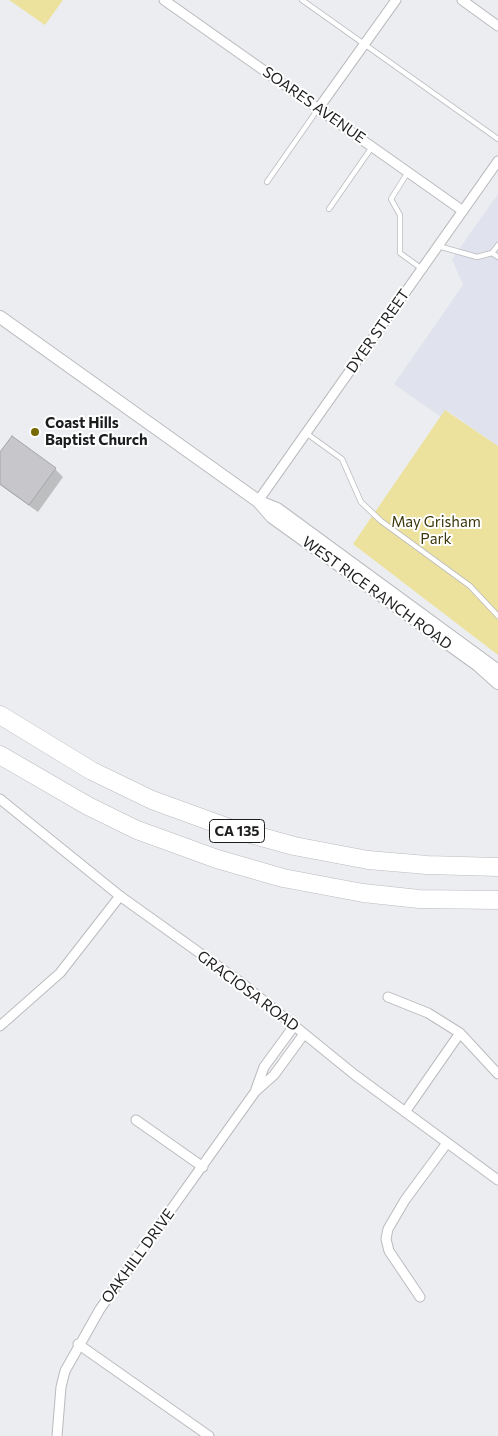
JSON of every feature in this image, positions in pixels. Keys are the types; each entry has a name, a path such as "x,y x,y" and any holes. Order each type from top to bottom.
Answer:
{"highway":[{"name":"CA 135","path":"0,715 92,771 152,800 229,828 294,846 368,860 427,865 498,866"},
{"name":"CA 135","path":"0,755 88,806 137,830 217,859 283,878 363,893 420,898 498,900"}],"main road":[{"name":"WEST RICE RANCH ROAD","path":"0,317 258,501 277,509 498,671"},
{"name":"WEST RICE RANCH ROAD","path":"258,501 272,517 478,666 498,683"}],"street":[{"path":"318,109 396,0"},
{"path":"462,0 498,26"},
{"name":"SOARES AVENUE","path":"171,2 463,211"},
{"name":"DYER STREET","path":"258,501 498,161"},
{"name":"GRACIOSA ROAD","path":"0,799 120,896 243,984 355,1075 498,1180"},
{"path":"0,1026 60,973 120,896"},
{"path":"388,997 428,1013 460,1034 498,1074"},
{"name":"OAKHILL DRIVE","path":"255,1092 264,1067 294,1026"},
{"name":"OAKHILL DRIVE","path":"57,1436 61,1387 65,1371 78,1344 100,1309 255,1092 274,1075 304,1034"},
{"path":"405,1112 460,1034"},
{"path":"136,1120 203,1167"},
{"path":"420,1297 390,1251 386,1239 388,1229 404,1200 447,1143"},
{"path":"78,1344 209,1436"}],"lane":[{"path":"302,0 498,139"},
{"path":"267,182 318,109"},
{"path":"329,209 372,147"},
{"path":"408,172 391,199 400,215 400,253 422,269"},
{"path":"438,246 477,257 492,253 498,245"},
{"path":"492,253 498,256"},
{"path":"306,433 342,459 361,502 381,521 470,586 498,616"}],"shaded area":[{"path":"498,194 498,446 446,410 441,417 394,384 463,285 452,259"}],"green space":[{"path":"9,0 63,0 45,25"},
{"name":"May Grisham Park","path":"445,410 498,446 498,655 353,544"}],"building":[{"path":"12,436 56,468 29,505 0,484 0,452"}],"place":[{"name":"Coast Hills Baptist Church","path":"35,432"}]}
